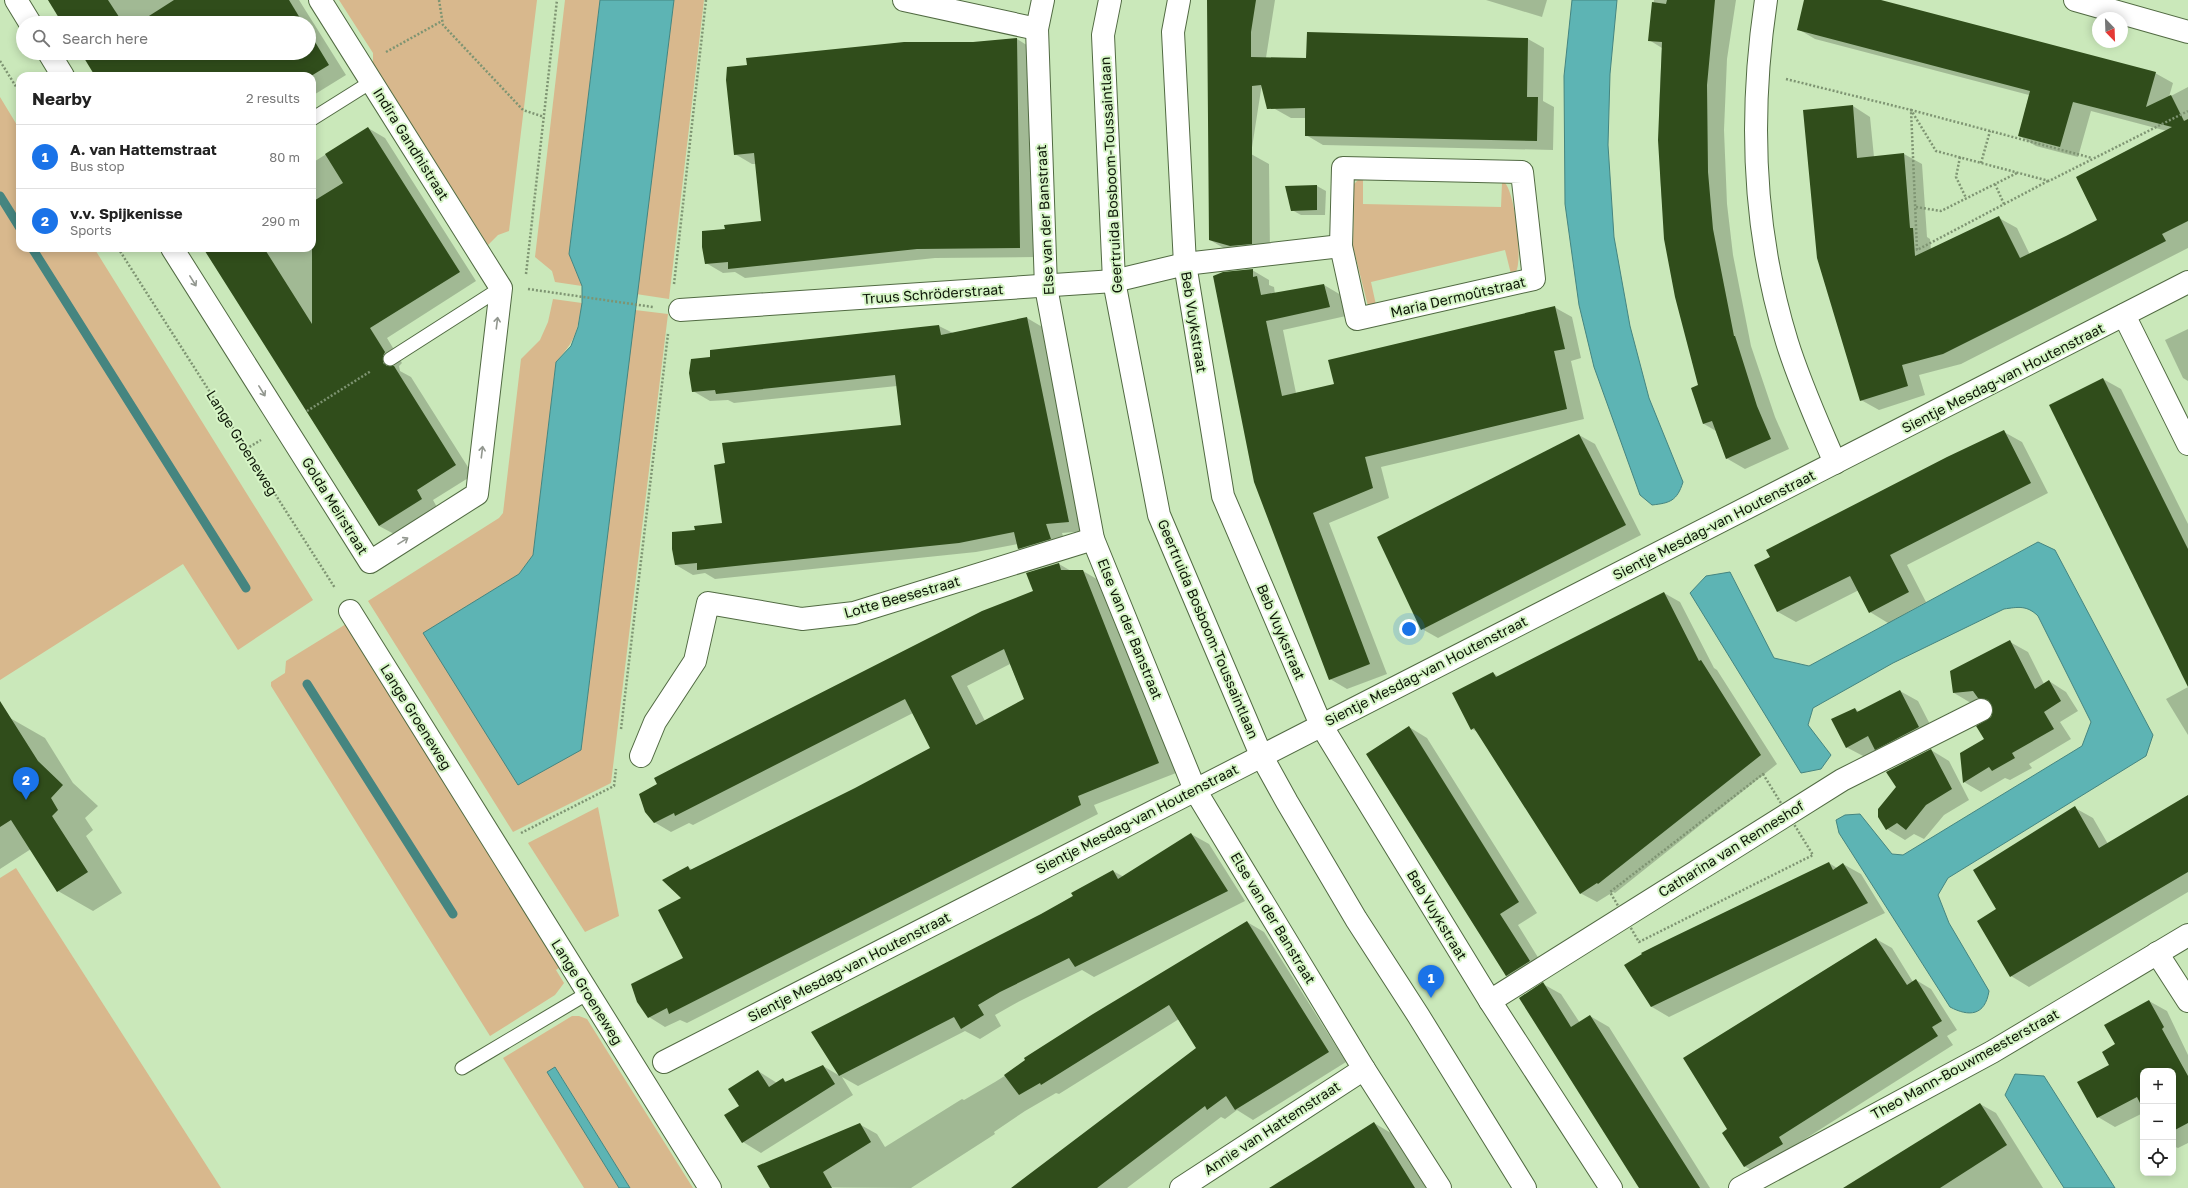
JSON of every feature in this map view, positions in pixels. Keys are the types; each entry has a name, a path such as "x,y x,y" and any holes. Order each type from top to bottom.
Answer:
{"street":[{"path":"16,0 26,16"},
{"name":"Indira Gandhistraat","path":"320,0 501,288"},
{"path":"904,0 1037,29"},
{"name":"Else van der Banstraat","path":"1043,0 1037,29 1046,287 1093,539 1195,790 1364,1069 1440,1188"},
{"name":"Geertruida Bosboom-Toussaintlaan","path":"1110,0 1103,35 1114,281 1159,515 1261,755 1356,919 1418,1015 1525,1188"},
{"name":"Beb Vuykstraat","path":"1180,0 1173,32 1185,264 1223,496 1321,724 1490,1000 1611,1188"},
{"path":"1766,0 1757,72 1756,121 1759,197 1774,298 1802,387 1835,463"},
{"path":"2075,0 2188,32"},
{"path":"53,60 61,72"},
{"name":"Maria Dermoûtstraat","path":"1343,168 1522,172 1534,279 1357,319 1341,246 1343,168"},
{"path":"1185,264 1341,246"},
{"name":"Golda Meirstraat","path":"175,252 370,562 478,494 501,288"},
{"name":"Truus Schröderstraat","path":"680,310 1046,287 1114,281 1185,264"},
{"name":"Sientje Mesdag-van Houtenstraat","path":"664,1062 1321,724 2124,316 2188,282"},
{"path":"2124,316 2188,444"},
{"name":"Lotte Beesestraat","path":"641,756 654,722 695,661 708,603 802,619 854,613 1093,539"},
{"name":"Lange Groeneweg","path":"350,611 710,1188"},
{"name":"Catharina van Renneshof","path":"1490,1000 1842,780 1981,710"},
{"name":"Theo Mann-Bouwmeesterstraat","path":"1740,1188 1992,1052 2188,935"},
{"path":"2157,953 2188,1001"},
{"name":"Annie van Hattemstraat","path":"1181,1188 1364,1069"}],"lane":[{"path":"316,116 366,74"},
{"path":"390,359 501,288"},
{"path":"462,1068 588,993"}],"path":[{"path":"439,0 442,22 523,110 544,117"},
{"path":"674,286 706,0"},
{"path":"366,74 442,22"},
{"path":"0,61 16,87"},
{"path":"1757,72 1911,110 2092,158"},
{"path":"1911,110 1936,151 2048,181"},
{"path":"1911,110 1917,250 2092,158 2188,111"},
{"path":"1981,163 1990,131"},
{"path":"1960,157 1956,177 1966,198"},
{"path":"1916,207 1941,211 2017,173"},
{"path":"1995,184 2004,204"},
{"name":"Lange Groeneweg","path":"121,252 350,611"},
{"path":"524,289 656,307"},
{"path":"620,737 668,333"},
{"path":"246,449 390,359"},
{"path":"496,846 614,786 617,761"}],"shaded area":[{"path":"339,0 537,0 509,231 498,235 488,245 373,63 373,53"},
{"path":"565,0 600,0 569,254 582,286 555,282 552,271 535,257"},
{"path":"674,0 704,0 669,299 636,294"},
{"path":"0,97 16,123 16,252 96,252 313,600 238,650 183,564 0,680"},
{"path":"1358,180 1363,180 1363,204 1501,207 1502,183 1505,183 1509,189 1517,226 1519,254 1516,272 1511,274 1505,250 1371,282 1376,305 1368,306 1353,247 1354,184"},
{"path":"553,299 582,303 575,335 568,348 556,362 533,555 519,574 424,633 581,750 635,310 668,314 611,783 513,832 368,601 499,518 503,513 521,359 540,340 548,322"},
{"path":"346,624 562,966 556,970 564,983 555,995 490,1036 271,686 271,682 285,673 286,661"},
{"path":"598,807 619,916 585,932 528,843"},
{"path":"16,868 221,1188 0,1188 0,878"},
{"path":"572,1016 579,1016 587,1019 693,1188 630,1188 556,1068 547,1072 619,1188 584,1188 503,1058"}],"water":[{"path":"600,0 674,0 581,750 518,785 423,633 519,574 533,555 556,362 571,346 578,327 582,303 582,286 569,254"},
{"path":"1572,0 1617,0 1610,74 1608,145 1614,237 1630,326 1649,398 1683,482 1678,493 1672,500 1652,505 1640,495 1594,367 1579,305 1565,204 1564,76"},
{"path":"2038,542 2055,550 2153,735 2146,756 1948,878 1938,895 1949,923 1989,991 1987,999 1980,1010 1970,1013 1950,1007 1839,833 1836,820 1845,815 1860,814 1892,854 1903,855 2082,746 2091,722 2038,616 2026,608 2018,607 2004,609 1893,663 1813,708 1808,725 1831,755 1821,769 1801,773 1690,593 1706,576 1730,572 1774,658 1809,666"},
{"path":"555,1067 630,1188 619,1188 547,1072"},
{"path":"2015,1074 2044,1076 2115,1188 2064,1188 2005,1095"}],"building":[{"path":"48,0 108,0 118,16 58,16"},
{"path":"174,0 289,0 299,16 149,16"},
{"path":"1207,0 1256,0 1251,32 1251,57 1306,58 1307,32 1528,38 1527,97 1538,97 1537,141 1305,136 1305,108 1267,109 1261,85 1252,86 1252,244 1230,246 1209,240"},
{"path":"1667,0 1715,0 1707,85 1708,172 1713,229 1734,336 1757,406 1771,439 1726,459 1712,421 1703,424 1691,388 1698,385 1675,297 1664,239 1658,140 1662,42 1648,41 1652,2 1666,4"},
{"path":"1804,0 1881,0 2156,72 2146,107 2171,95 2184,121 2188,119 2188,221 2162,234 2166,241 2025,313 1943,354 1902,365 1908,386 1860,401 1817,258 1803,110 1853,105 1857,158 1904,153 1910,228 1913,228 1915,256 1999,216 2020,258 2066,236 2097,220 2076,177 2172,127 2073,102 2060,147 2018,136 2030,91 1797,30"},
{"path":"1017,38 1020,248 917,249 728,269 728,262 705,264 702,247 702,231 725,229 724,225 761,221 754,153 734,155 726,80 727,67 747,65 746,58 904,42 973,42"},
{"path":"316,44 329,65 316,73 93,72 85,60 316,60"},
{"path":"368,127 460,272 370,328 385,352 383,356 383,363 387,366 394,366 456,465 417,490 422,499 379,526 206,252 267,252 312,324 312,252 316,252 316,200 343,183 325,154"},
{"path":"1317,185 1317,210 1291,211 1285,186"},
{"path":"1253,269 1253,277 1257,276 1261,295 1324,284 1330,307 1266,321 1282,396 1334,384 1328,360 1555,306 1565,349 1554,351 1567,409 1365,457 1373,488 1313,513 1370,664 1329,680 1254,482 1213,276 1223,272"},
{"path":"1027,317 1069,522 1046,524 1051,539 1018,549 1014,532 959,543 697,570 697,563 675,565 672,549 672,532 695,530 694,526 722,523 714,465 725,463 722,443 901,425 895,375 716,394 715,390 692,392 689,373 691,359 710,357 710,350 939,325 941,335"},
{"path":"2103,378 2188,549 2188,687 2049,405"},
{"path":"2004,430 2031,483 1890,555 1909,592 1869,613 1850,576 1777,612 1754,565 1770,557 1766,550 1947,457"},
{"path":"1579,434 1626,525 1421,630 1377,537"},
{"path":"1059,563 1061,570 1083,570 1159,763 1078,796 1081,805 669,1014 667,1008 648,1018 637,1002 631,984 683,958 658,910 681,898 662,880 688,866 690,870 855,788 930,748 905,699 675,816 674,813 654,823 645,812 639,794 657,784 654,778 679,765 982,611 1033,591 1026,573","holes":["1004,649 1024,699 976,725 951,676"]},
{"path":"1664,592 1699,661 1701,660 1761,755 1598,884 1597,883 1580,894 1474,728 1471,730 1452,693 1493,672 1496,677"},
{"path":"2010,640 2035,689 2049,680 2061,701 2044,712 2054,729 2012,753 2015,758 1992,771 1989,767 1963,783 1960,753 1984,739 1976,726 1991,717 1993,710 1988,700 1978,698 1973,691 1953,693 1950,671"},
{"path":"1900,690 1919,727 1875,750 1868,736 1846,748 1831,719 1855,708 1857,712"},
{"path":"0,701 38,761 63,785 51,798 58,810 52,816 88,872 57,892 11,820 0,827"},
{"path":"1409,726 1519,902 1500,914 1530,961 1506,976 1366,754"},
{"path":"1931,749 1952,789 1926,805 1906,830 1897,823 1886,830 1878,817 1878,809 1896,787 1886,772"},
{"path":"2188,795 2188,872 2010,977 1977,921 1996,909 1973,870 2075,806 2099,848"},
{"path":"1191,833 1228,891 1075,967 1069,958 1000,992 978,1005 984,1015 961,1029 954,1017 839,1076 811,1032 1041,914 1073,896 1071,893 1113,870 1118,879"},
{"path":"1829,862 1833,870 1843,863 1868,903 1651,1007 1624,965 1642,954 1641,953"},
{"path":"1247,921 1329,1052 1235,1110 1226,1096 1207,1110 1205,1106 1097,1188 1011,1188 1196,1048 1169,1005 1041,1085 1040,1083 1019,1095 1004,1075 1025,1060 1024,1058 1093,1014"},
{"path":"1876,938 1907,985 1916,979 1942,1021 1932,1027 1938,1036 1779,1137 1783,1144 1744,1167 1722,1133 1727,1129 1683,1058"},
{"path":"1543,982 1571,1027 1590,1015 1700,1188 1639,1188 1519,998"},
{"path":"2149,1000 2164,1027 2162,1029 2188,1076 2188,1123 2176,1129 2176,1068 2140,1068 2140,1103 2137,1097 2097,1118 2077,1082 2109,1065 2102,1052 2115,1044 2104,1025"},
{"path":"823,1065 835,1084 742,1143 724,1115 739,1106 728,1089 758,1070 769,1087 783,1078 785,1082"},
{"path":"1980,1103 2007,1145 1940,1188 1843,1188"},
{"path":"1374,1122 1415,1188 1269,1188 1311,1162"},
{"path":"860,1123 871,1142 823,1172 832,1188 770,1188 757,1166"}],"waterway":[{"path":"0,196 16,222"},
{"path":"35,252 246,588"},
{"path":"307,684 453,914"}],"place":[{"name":"v.v. Spijkenisse","path":"26,800"},
{"name":"A. van Hattemstraat","path":"1431,998"}]}
